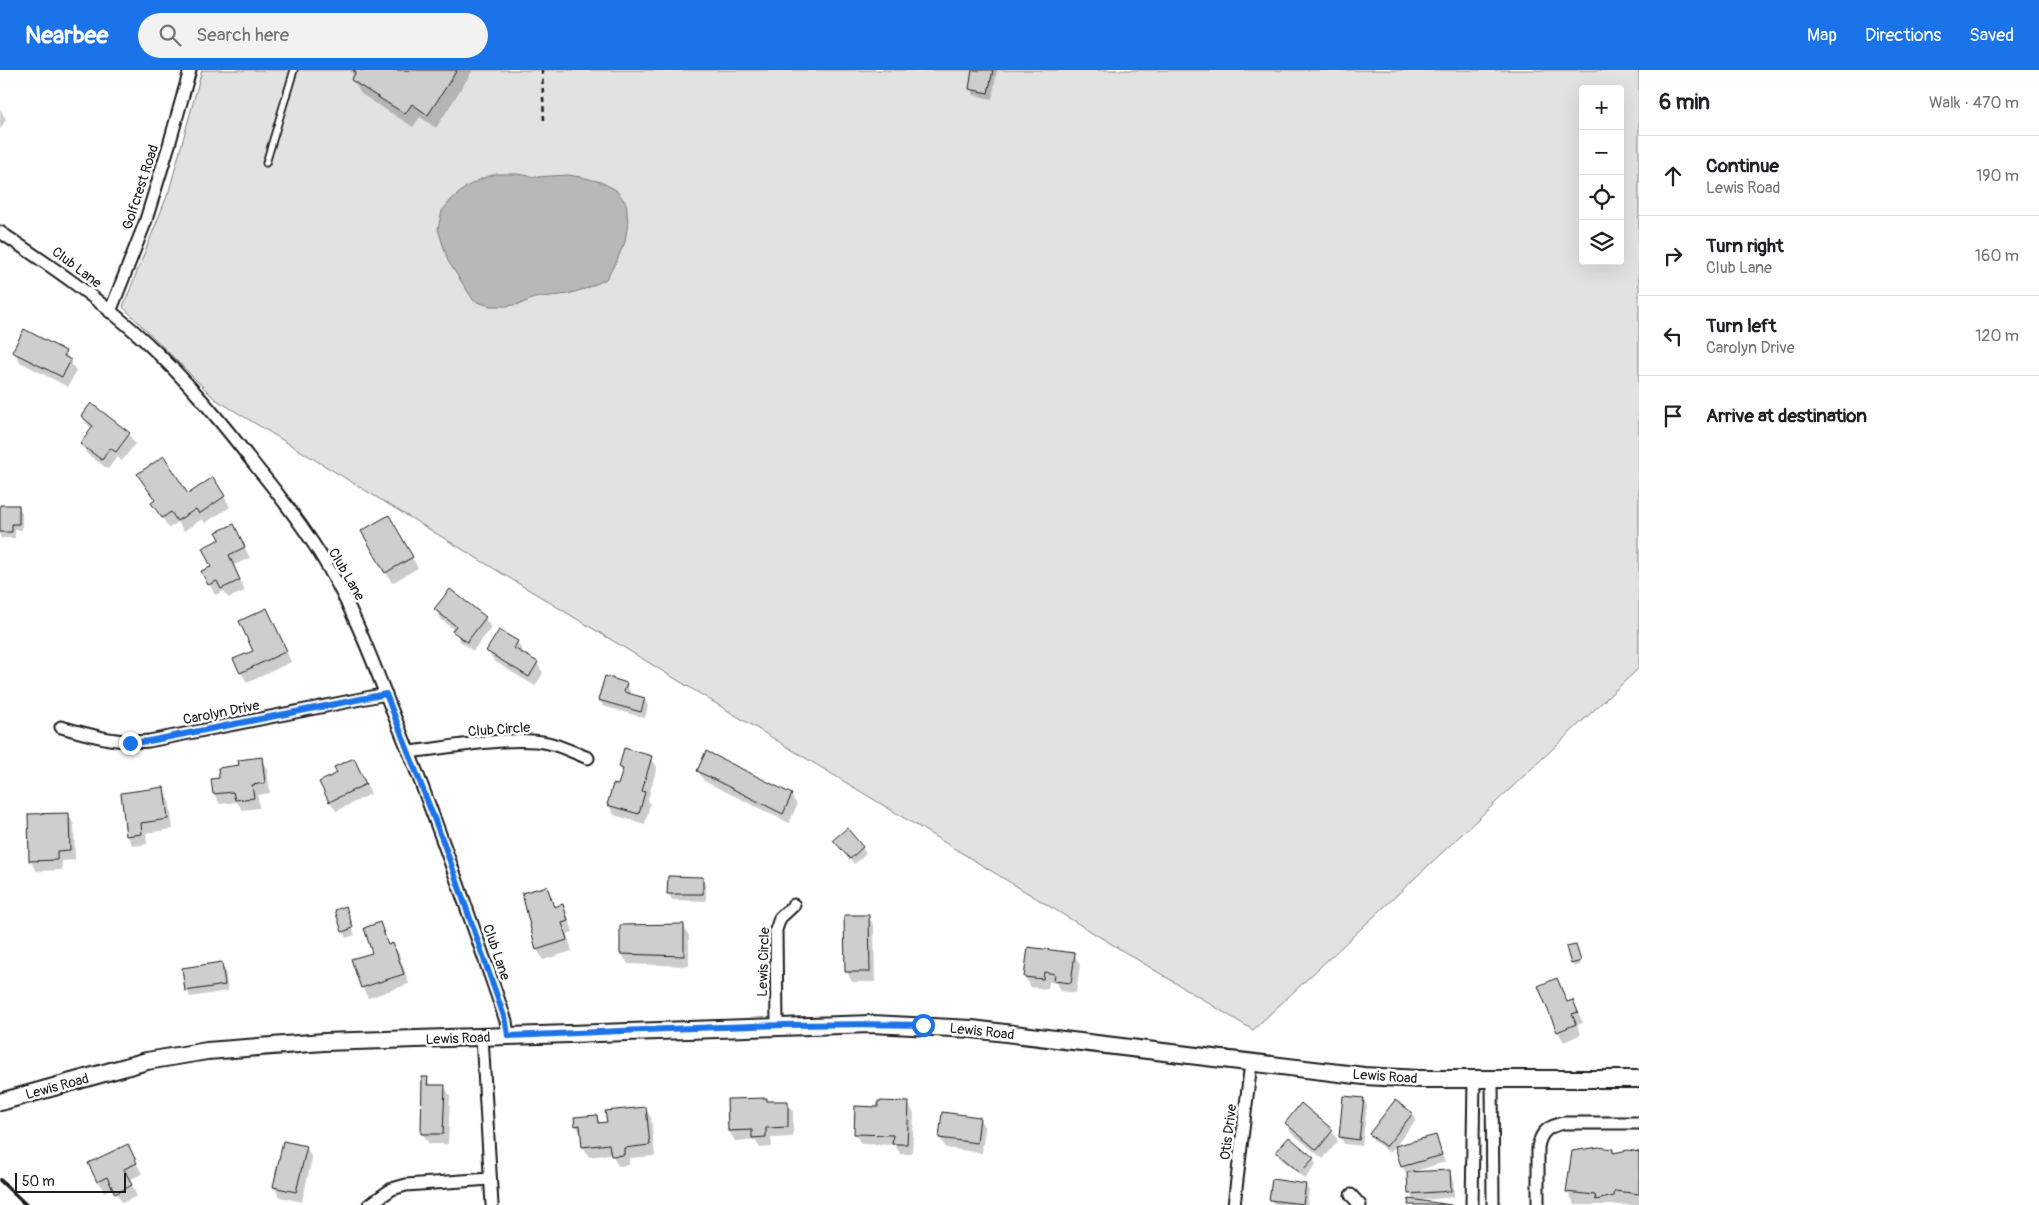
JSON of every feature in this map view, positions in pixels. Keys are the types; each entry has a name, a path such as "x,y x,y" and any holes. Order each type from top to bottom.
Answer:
{"street":[{"name":"Golfcrest Road","path":"110,312 145,223 190,70"},
{"name":"Club Lane","path":"0,232 64,275 110,312 146,342 190,386 237,440 278,493 332,575 352,613 409,752 506,1022 508,1036"},
{"name":"Carolyn Drive","path":"61,727 113,741 130,743 149,741 386,694"},
{"name":"Club Circle","path":"409,752 494,743 535,741 550,743 588,758"},
{"name":"Lewis Circle","path":"777,1026 776,930 780,918 794,906"},
{"name":"Lewis Road","path":"0,1102 147,1061 207,1051 324,1042 872,1024 972,1029 1364,1076 1420,1079 1639,1078"},
{"path":"482,1037 492,1205"},
{"name":"Otis Drive","path":"1234,1205 1252,1063"},
{"path":"1472,1205 1474,1078"},
{"path":"1492,1079 1493,1205"},
{"path":"1538,1205 1538,1147 1540,1137 1545,1130 1552,1125 1564,1123 1639,1123"},
{"path":"369,1205 392,1189 406,1184 490,1179"},
{"path":"1351,1195 1360,1205"}],"lane":[{"path":"266,163 294,70"}],"path":[{"path":"542,70 544,122"}],"shaded area":[{"path":"202,70 1639,70 1639,668 1253,1030 215,399 123,307 169,191"},
{"path":"496,174 517,174 536,177 568,175 601,182 616,190 626,203 628,222 625,242 606,279 588,288 568,294 534,298 520,304 490,306 474,301 448,261 438,229 442,211 451,200 466,187"}],"building":[{"path":"353,70 457,70 428,115 412,104 405,114 351,80 356,72"},
{"path":"972,70 993,70 988,93 969,89"},
{"path":"24,329 66,351 64,356 71,360 62,377 12,352"},
{"path":"91,403 130,433 116,452 110,448 102,460 80,444 93,426 81,416"},
{"path":"164,456 188,494 213,477 225,496 199,514 196,509 177,521 171,512 162,518 151,503 155,500 137,474"},
{"path":"0,505 19,505 19,524 12,524 12,532 0,532"},
{"path":"389,515 413,557 385,573 361,531"},
{"path":"234,524 245,547 229,555 240,580 221,589 217,581 208,585 201,571 211,567 202,548 220,539 216,532"},
{"path":"450,589 486,617 467,642 452,631 456,626 434,609"},
{"path":"267,608 287,651 240,673 233,659 253,651 239,621"},
{"path":"499,630 518,641 514,648 538,662 529,677 486,651"},
{"path":"605,676 627,683 624,692 645,698 641,712 598,700"},
{"path":"624,748 652,756 642,791 645,792 639,814 607,805 613,784 618,785 623,769 619,767"},
{"path":"706,751 792,794 783,814 697,771"},
{"path":"262,757 265,783 252,785 254,798 235,800 233,792 213,794 211,779 219,778 218,768 239,765 238,760"},
{"path":"354,758 366,784 329,802 319,782 337,773 334,767"},
{"path":"164,787 168,819 141,823 142,834 126,836 121,793"},
{"path":"69,813 70,850 57,851 57,860 29,861 28,814"},
{"path":"847,828 863,847 850,859 833,840"},
{"path":"668,876 703,877 703,894 667,894"},
{"path":"547,886 554,907 563,904 568,921 562,923 567,940 536,950 522,893"},
{"path":"346,906 353,928 342,932 335,910"},
{"path":"844,915 869,915 870,972 845,972"},
{"path":"380,922 388,945 393,943 404,974 361,988 351,959 372,953 364,928"},
{"path":"684,924 684,956 620,954 620,925"},
{"path":"1576,945 1581,961 1571,964 1566,947"},
{"path":"1028,947 1075,953 1071,983 1054,981 1055,974 1044,972 1043,979 1024,977"},
{"path":"222,962 225,985 185,991 182,968"},
{"path":"1557,978 1567,1002 1573,1000 1578,1012 1572,1014 1576,1024 1557,1032 1538,986"},
{"path":"422,1077 428,1077 427,1085 445,1085 443,1134 421,1134"},
{"path":"1343,1096 1364,1098 1359,1140 1339,1137"},
{"path":"767,1098 767,1101 788,1101 788,1127 766,1128 766,1137 752,1138 752,1130 728,1131 727,1099"},
{"path":"1395,1100 1413,1113 1386,1147 1369,1134"},
{"path":"878,1101 909,1102 907,1144 892,1144 893,1135 854,1134 855,1106 878,1107"},
{"path":"1301,1103 1333,1130 1317,1150 1285,1123"},
{"path":"646,1107 650,1145 624,1148 624,1155 611,1156 609,1144 582,1147 580,1125 575,1126 574,1117 597,1115 598,1123 607,1122 605,1111"},
{"path":"942,1112 980,1117 977,1143 939,1138"},
{"path":"1436,1135 1442,1155 1401,1167 1395,1146"},
{"path":"1289,1137 1314,1158 1300,1173 1276,1152"},
{"path":"283,1141 307,1146 296,1192 273,1187"},
{"path":"128,1144 137,1163 124,1169 132,1185 115,1194 107,1177 97,1182 88,1163"},
{"path":"1599,1147 1613,1149 1613,1153 1628,1150 1639,1152 1639,1194 1615,1191 1614,1196 1596,1200 1595,1195 1566,1192 1572,1151"},
{"path":"1450,1170 1451,1191 1408,1194 1407,1172"},
{"path":"1272,1179 1306,1184 1303,1204 1269,1200"},
{"path":"1409,1199 1451,1205 1408,1205"}],"railway":[{"path":"0,1180 26,1205"}],"route":[{"path":"130,743 149,741 386,694 444,844 506,1022 508,1036 777,1026 923,1025"}]}
